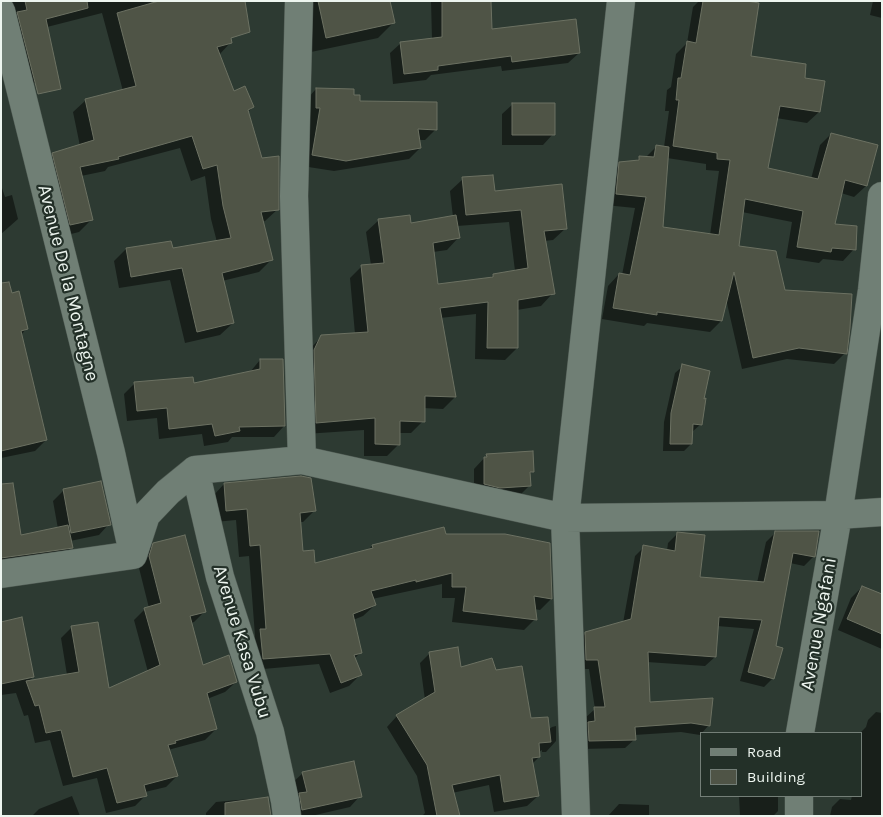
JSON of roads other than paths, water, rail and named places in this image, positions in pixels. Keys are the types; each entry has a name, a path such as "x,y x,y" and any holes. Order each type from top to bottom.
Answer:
{"street":[{"path":"299,1 294,196 302,460"},
{"path":"576,816 565,518 621,1"},
{"name":"Avenue De la Montagne","path":"1,11 111,453 133,555"},
{"name":"Avenue Ngafani","path":"800,732 838,515 872,290 882,196"},
{"path":"1,574 133,555 146,515 168,492 195,470 302,460 565,518 838,515 882,512"},
{"name":"Avenue Kasa Vubu","path":"195,470 220,577 270,732 285,802 286,816"},
{"path":"798,797 799,816"}]}
